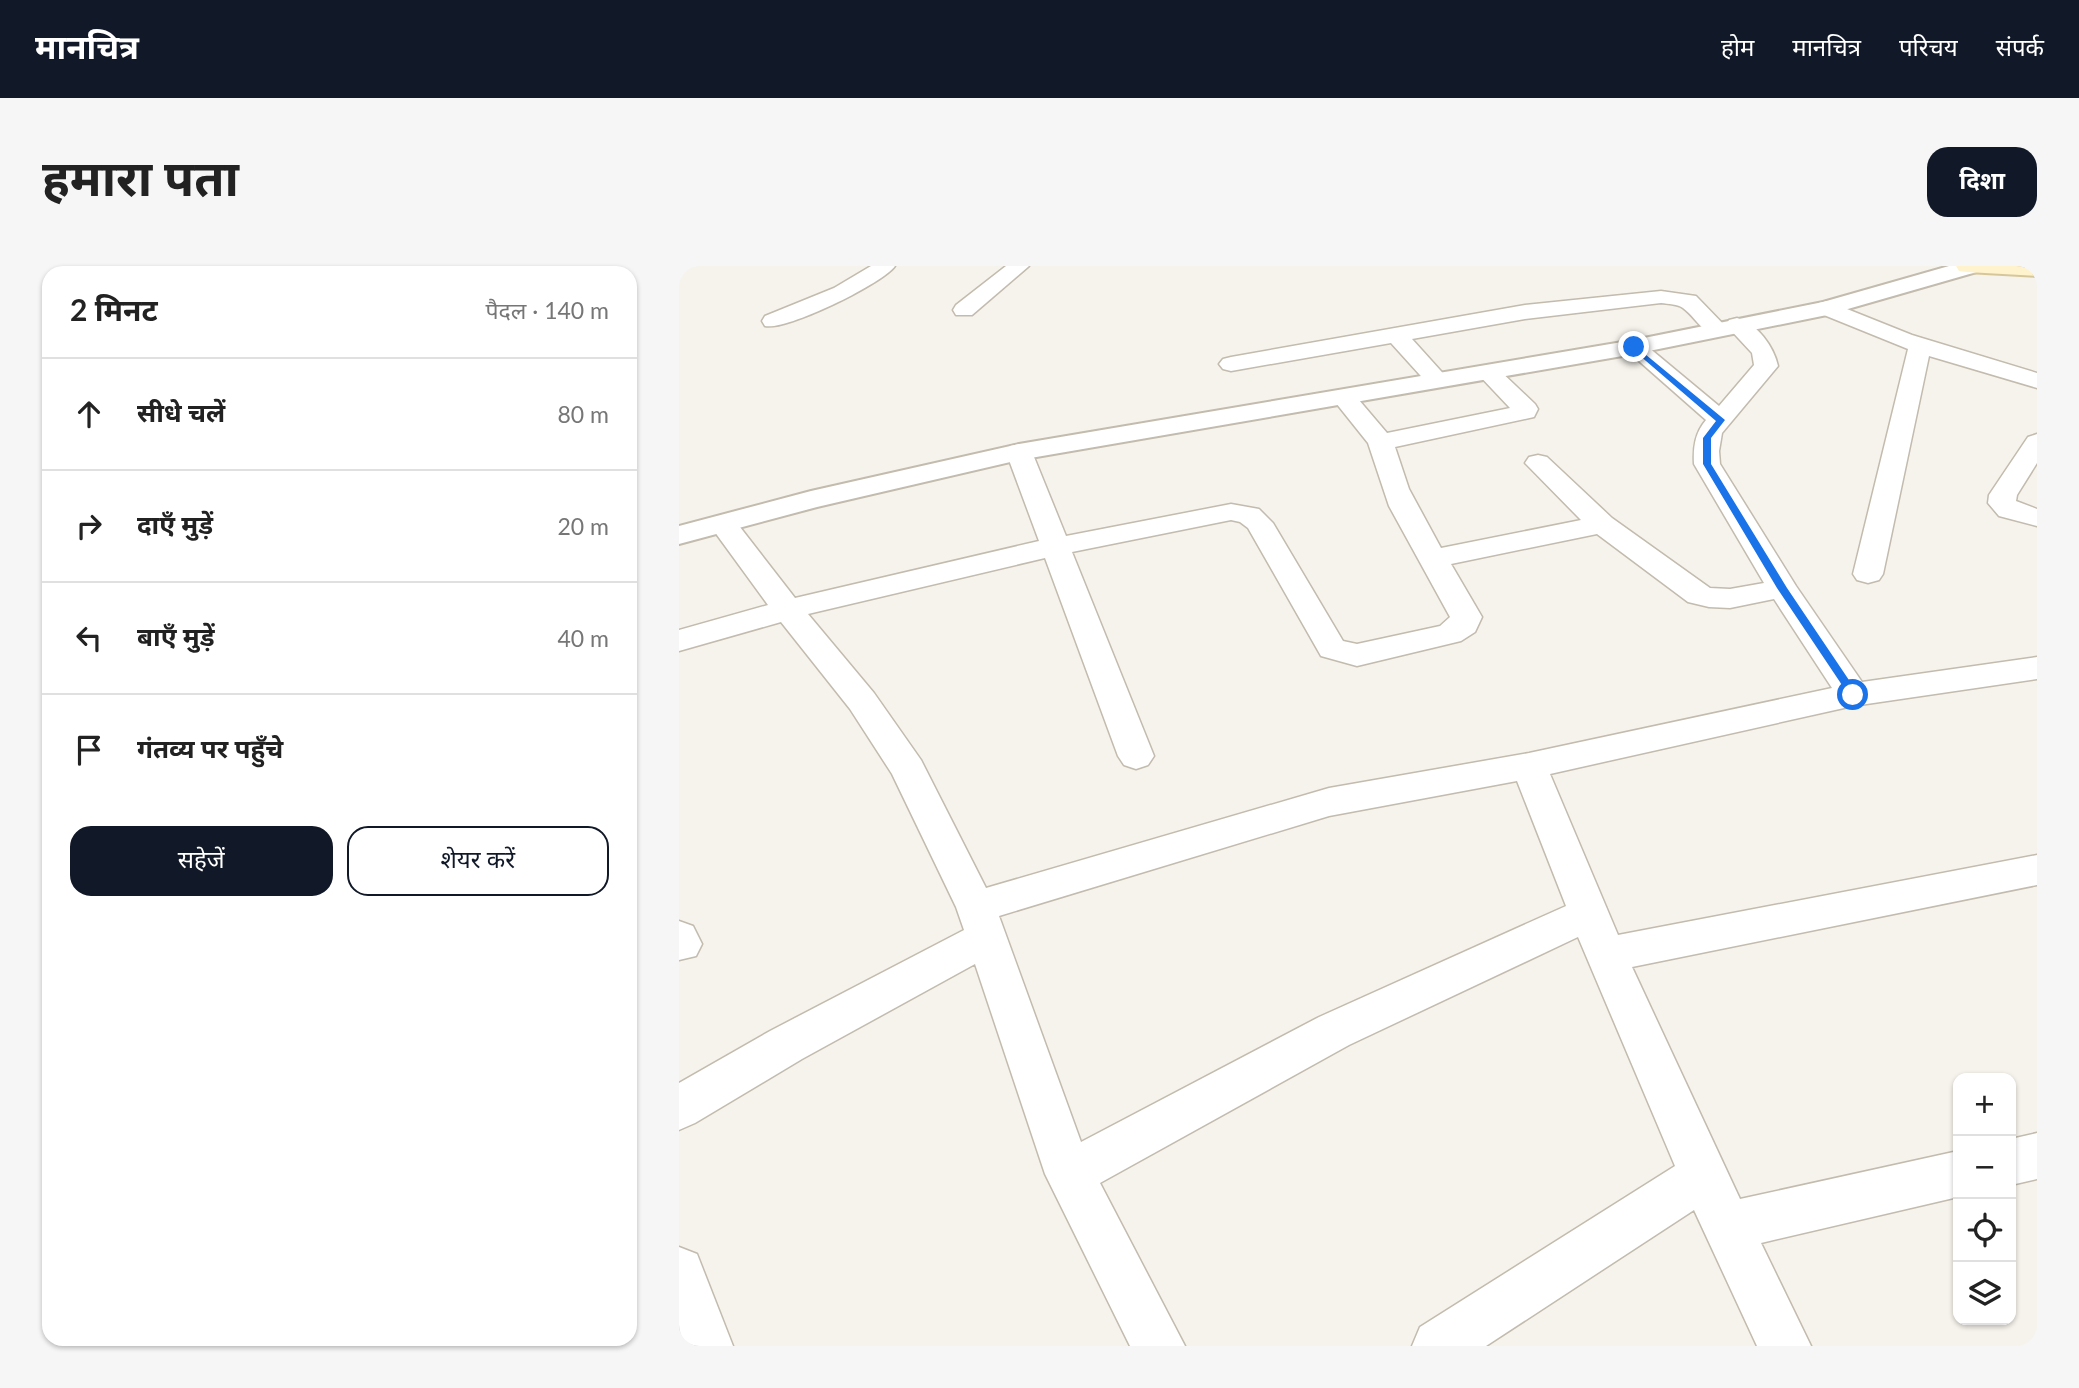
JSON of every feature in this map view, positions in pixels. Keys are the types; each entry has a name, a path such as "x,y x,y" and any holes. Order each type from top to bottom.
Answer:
{"main road":[{"path":"1967,266 2037,270"}],"street":[{"path":"773,321 842,293 885,266"},
{"path":"964,310 1019,266"},
{"path":"679,535 811,500 1019,452 1634,347 1827,308 1972,266"},
{"path":"1231,364 1525,312 1661,297 1688,301 1763,351 1766,366 1707,438 1707,464 1782,588 1853,695"},
{"path":"1827,308 1860,324 1920,346 2037,381"},
{"path":"1397,336 1437,380"},
{"path":"1868,574 1920,346"},
{"path":"1634,347 1721,420"},
{"path":"1381,442 1525,412 1526,409 1488,372"},
{"path":"679,641 786,608 1056,545 1231,512 1249,515 1259,523 1332,649 1349,655 1450,634 1464,625 1466,617 1431,559 1395,489 1381,442 1344,398"},
{"path":"2037,442 2003,495 2002,503 2009,510 2037,518"},
{"path":"1019,452 1136,757"},
{"path":"1538,463 1602,524 1699,596 1714,601 1728,600 1782,588"},
{"path":"723,524 786,608 862,701 908,769 981,922 1069,1174 1158,1346"},
{"path":"1431,559 1602,524"},
{"path":"679,1108 786,1045 981,922 1329,802 1529,766 1853,695 2037,668"},
{"path":"1529,766 1606,954 1703,1176 1784,1346"},
{"path":"1606,954 2037,870"},
{"path":"1069,1174 1334,1031 1591,913"},
{"path":"2016,1161 2037,1156"},
{"path":"1726,1227 1953,1175"},
{"path":"1439,1346 1703,1176"},
{"path":"679,1272 706,1346"}],"route":[{"path":"1634,347 1721,420 1707,438 1707,464 1782,588 1853,695"}]}
